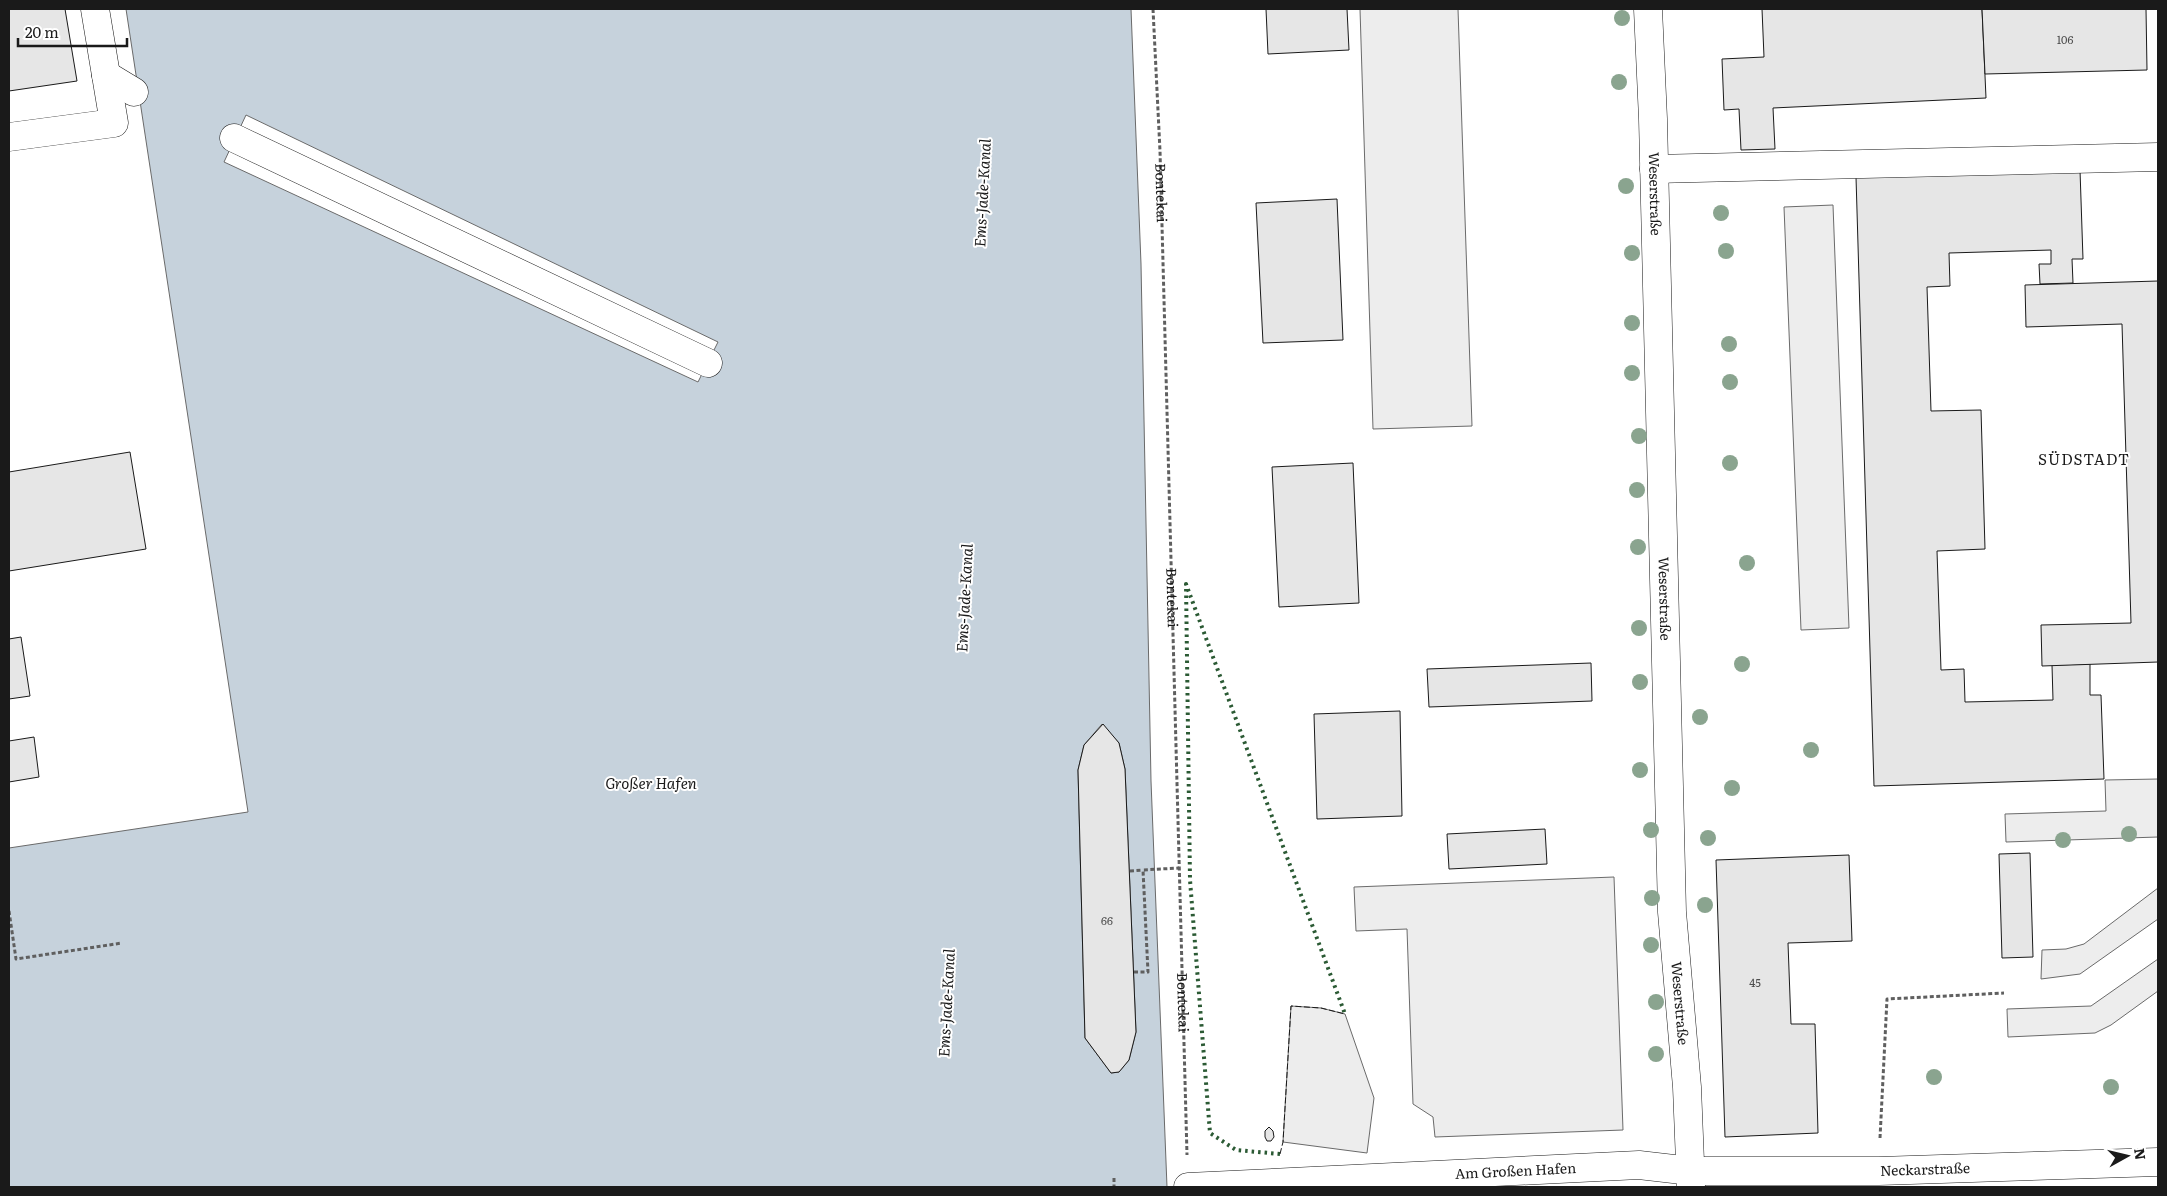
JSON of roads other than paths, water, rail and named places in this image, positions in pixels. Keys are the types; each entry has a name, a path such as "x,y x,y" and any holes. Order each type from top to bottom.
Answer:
{"street":[{"path":"9,137 114,123 95,9"},
{"name":"Weserstraße","path":"1648,9 1654,169 1672,912 1687,1087 1691,1179"},
{"path":"106,76 134,92"},
{"path":"234,138 708,362"},
{"path":"1654,169 2158,157"},
{"name":"Neckarstraße","path":"1691,1179 1879,1179 2158,1162"},
{"name":"Am Großen Hafen","path":"1188,1187 1639,1165 1691,1179"}],"water":[{"name":"Großer Hafen","path":"126,9 1131,9 1141,264 1151,781 1167,1187 9,1187 9,848 248,812","holes":["246,115 718,342 698,382 224,162","1102,724 1119,743 1125,769 1136,1032 1129,1060 1119,1072 1111,1073 1085,1038 1078,770 1084,745"]}],"district":[{"name":"SÜDSTADT","path":"2084,460"}],"water label":[{"name":"Ems-Jade-Kanal","path":"983,193"},
{"name":"Ems-Jade-Kanal","path":"965,598"},
{"name":"Ems-Jade-Kanal","path":"947,1003"}]}
